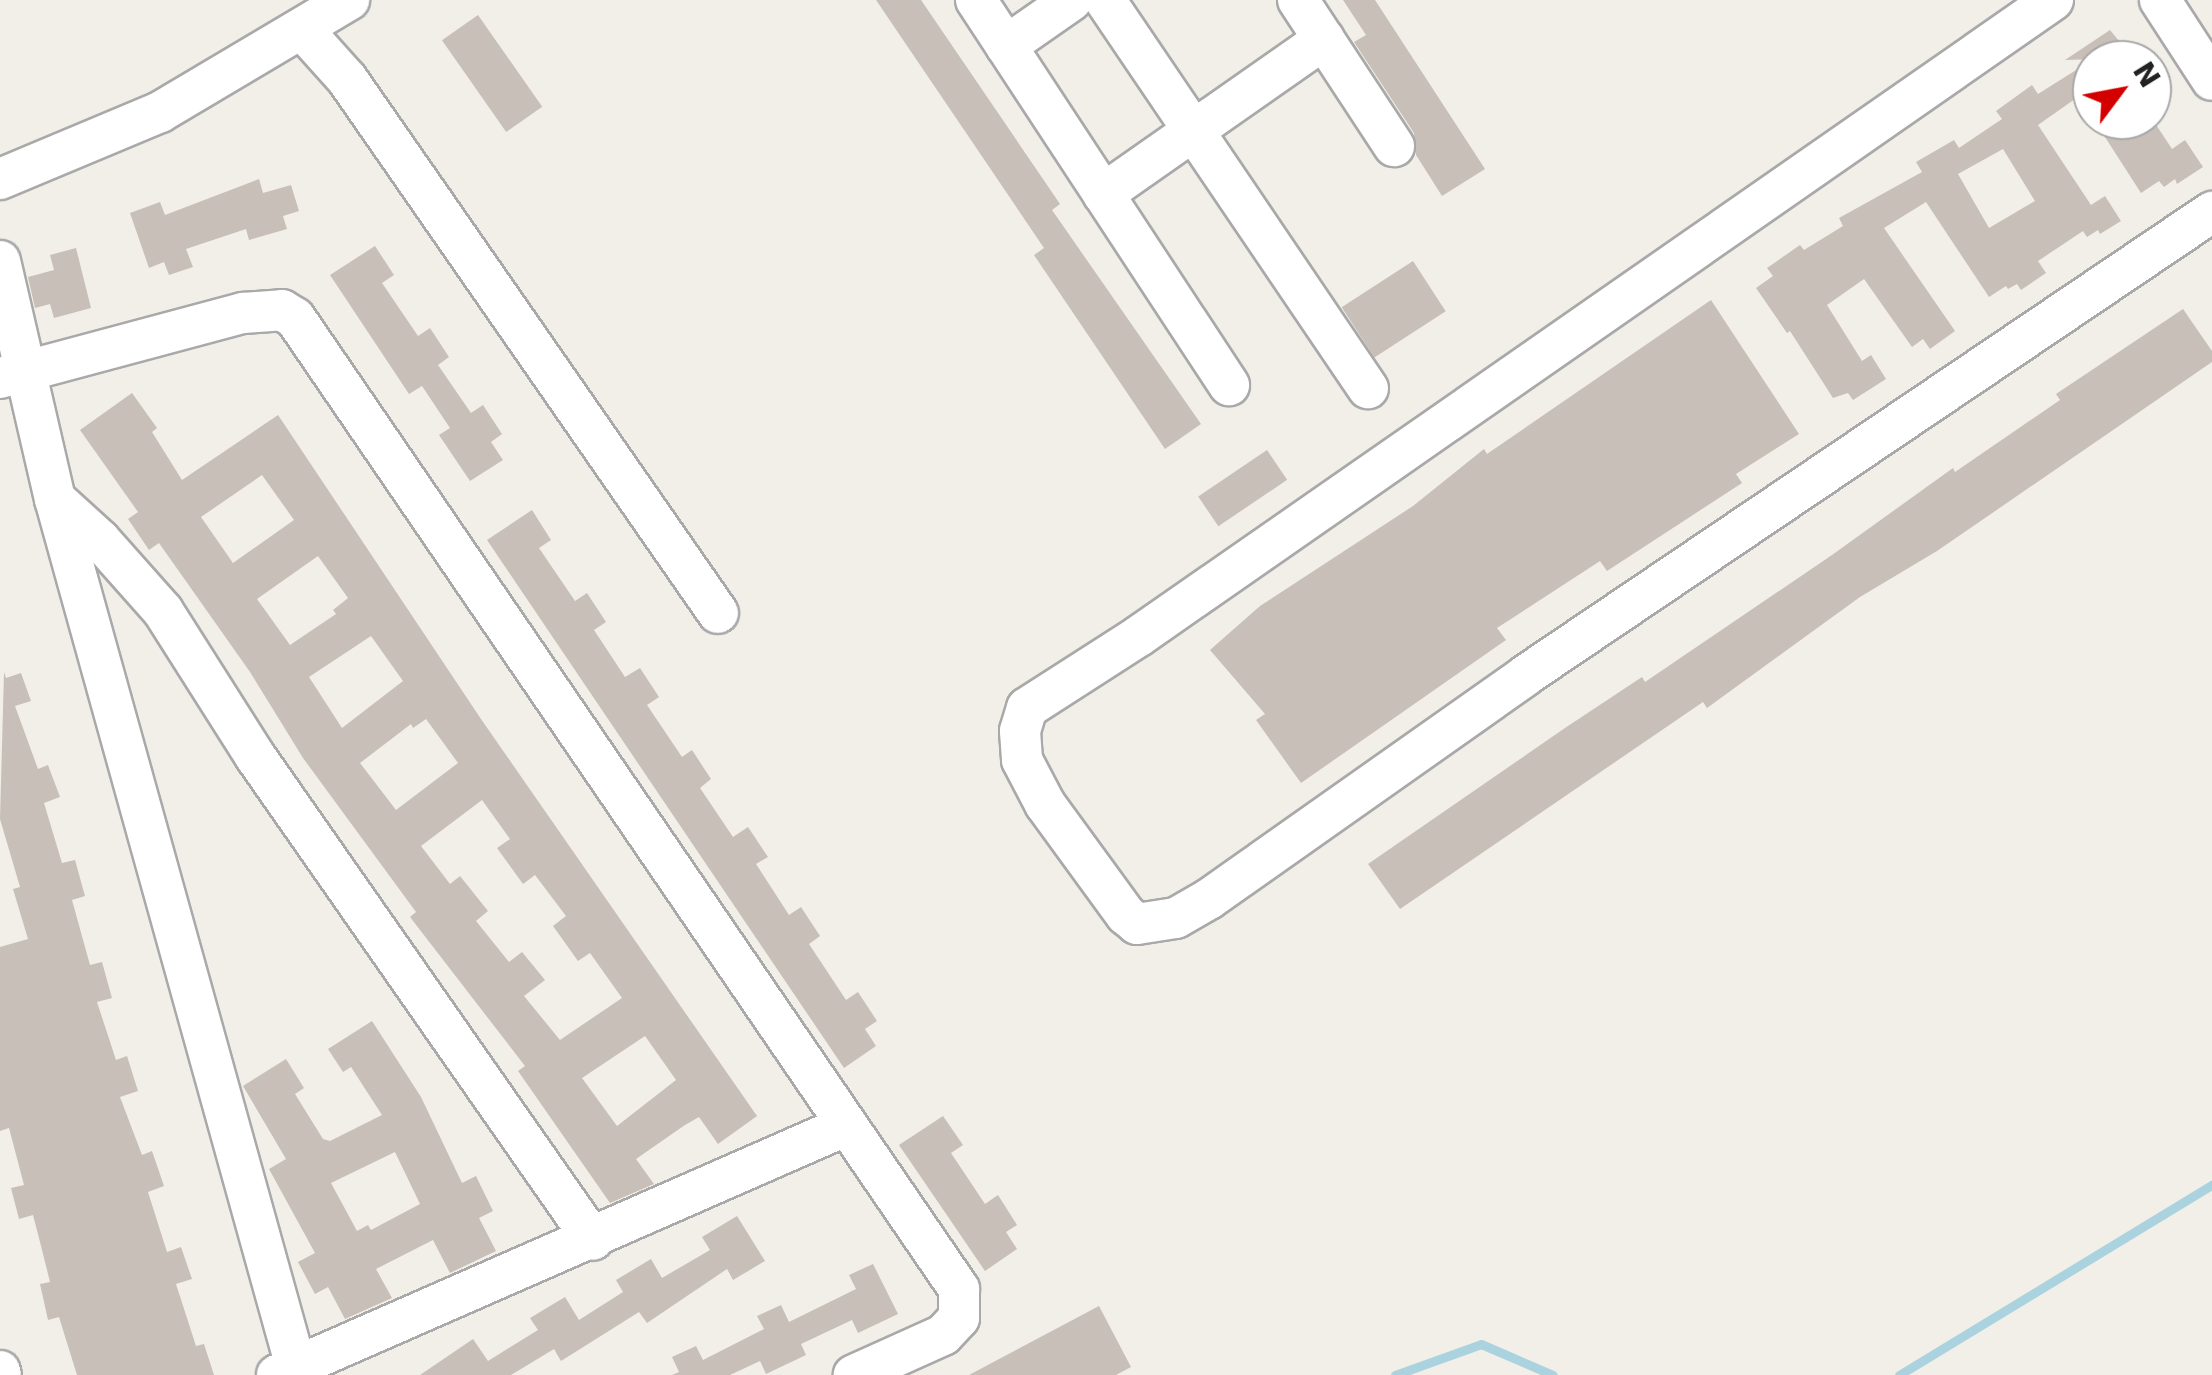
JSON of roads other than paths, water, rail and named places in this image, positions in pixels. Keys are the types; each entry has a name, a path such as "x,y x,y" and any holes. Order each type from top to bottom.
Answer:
{"street":[{"path":"0,179 160,112 349,0"},
{"path":"976,0 1228,385"},
{"path":"1006,46 1072,0"},
{"path":"1105,0 1368,388"},
{"path":"1298,0 1394,146"},
{"path":"2053,0 1140,636 1027,708 1020,730 1022,760 1045,804 1126,915 1137,924 1162,921 1209,898 1526,675 2212,212"},
{"path":"2160,0 2212,80"},
{"path":"304,30 347,78 718,613"},
{"path":"1103,194 1324,39"},
{"path":"0,262 12,375 55,499 287,1371 845,1126"},
{"path":"12,375 244,314 282,310 295,318 959,1289 962,1307 944,1335 854,1375"},
{"path":"55,499 100,540 162,611 255,756 592,1240"}],"waterway":[{"path":"1899,1375 2212,1185"},
{"path":"1395,1375 1481,1344 1553,1375"}]}
